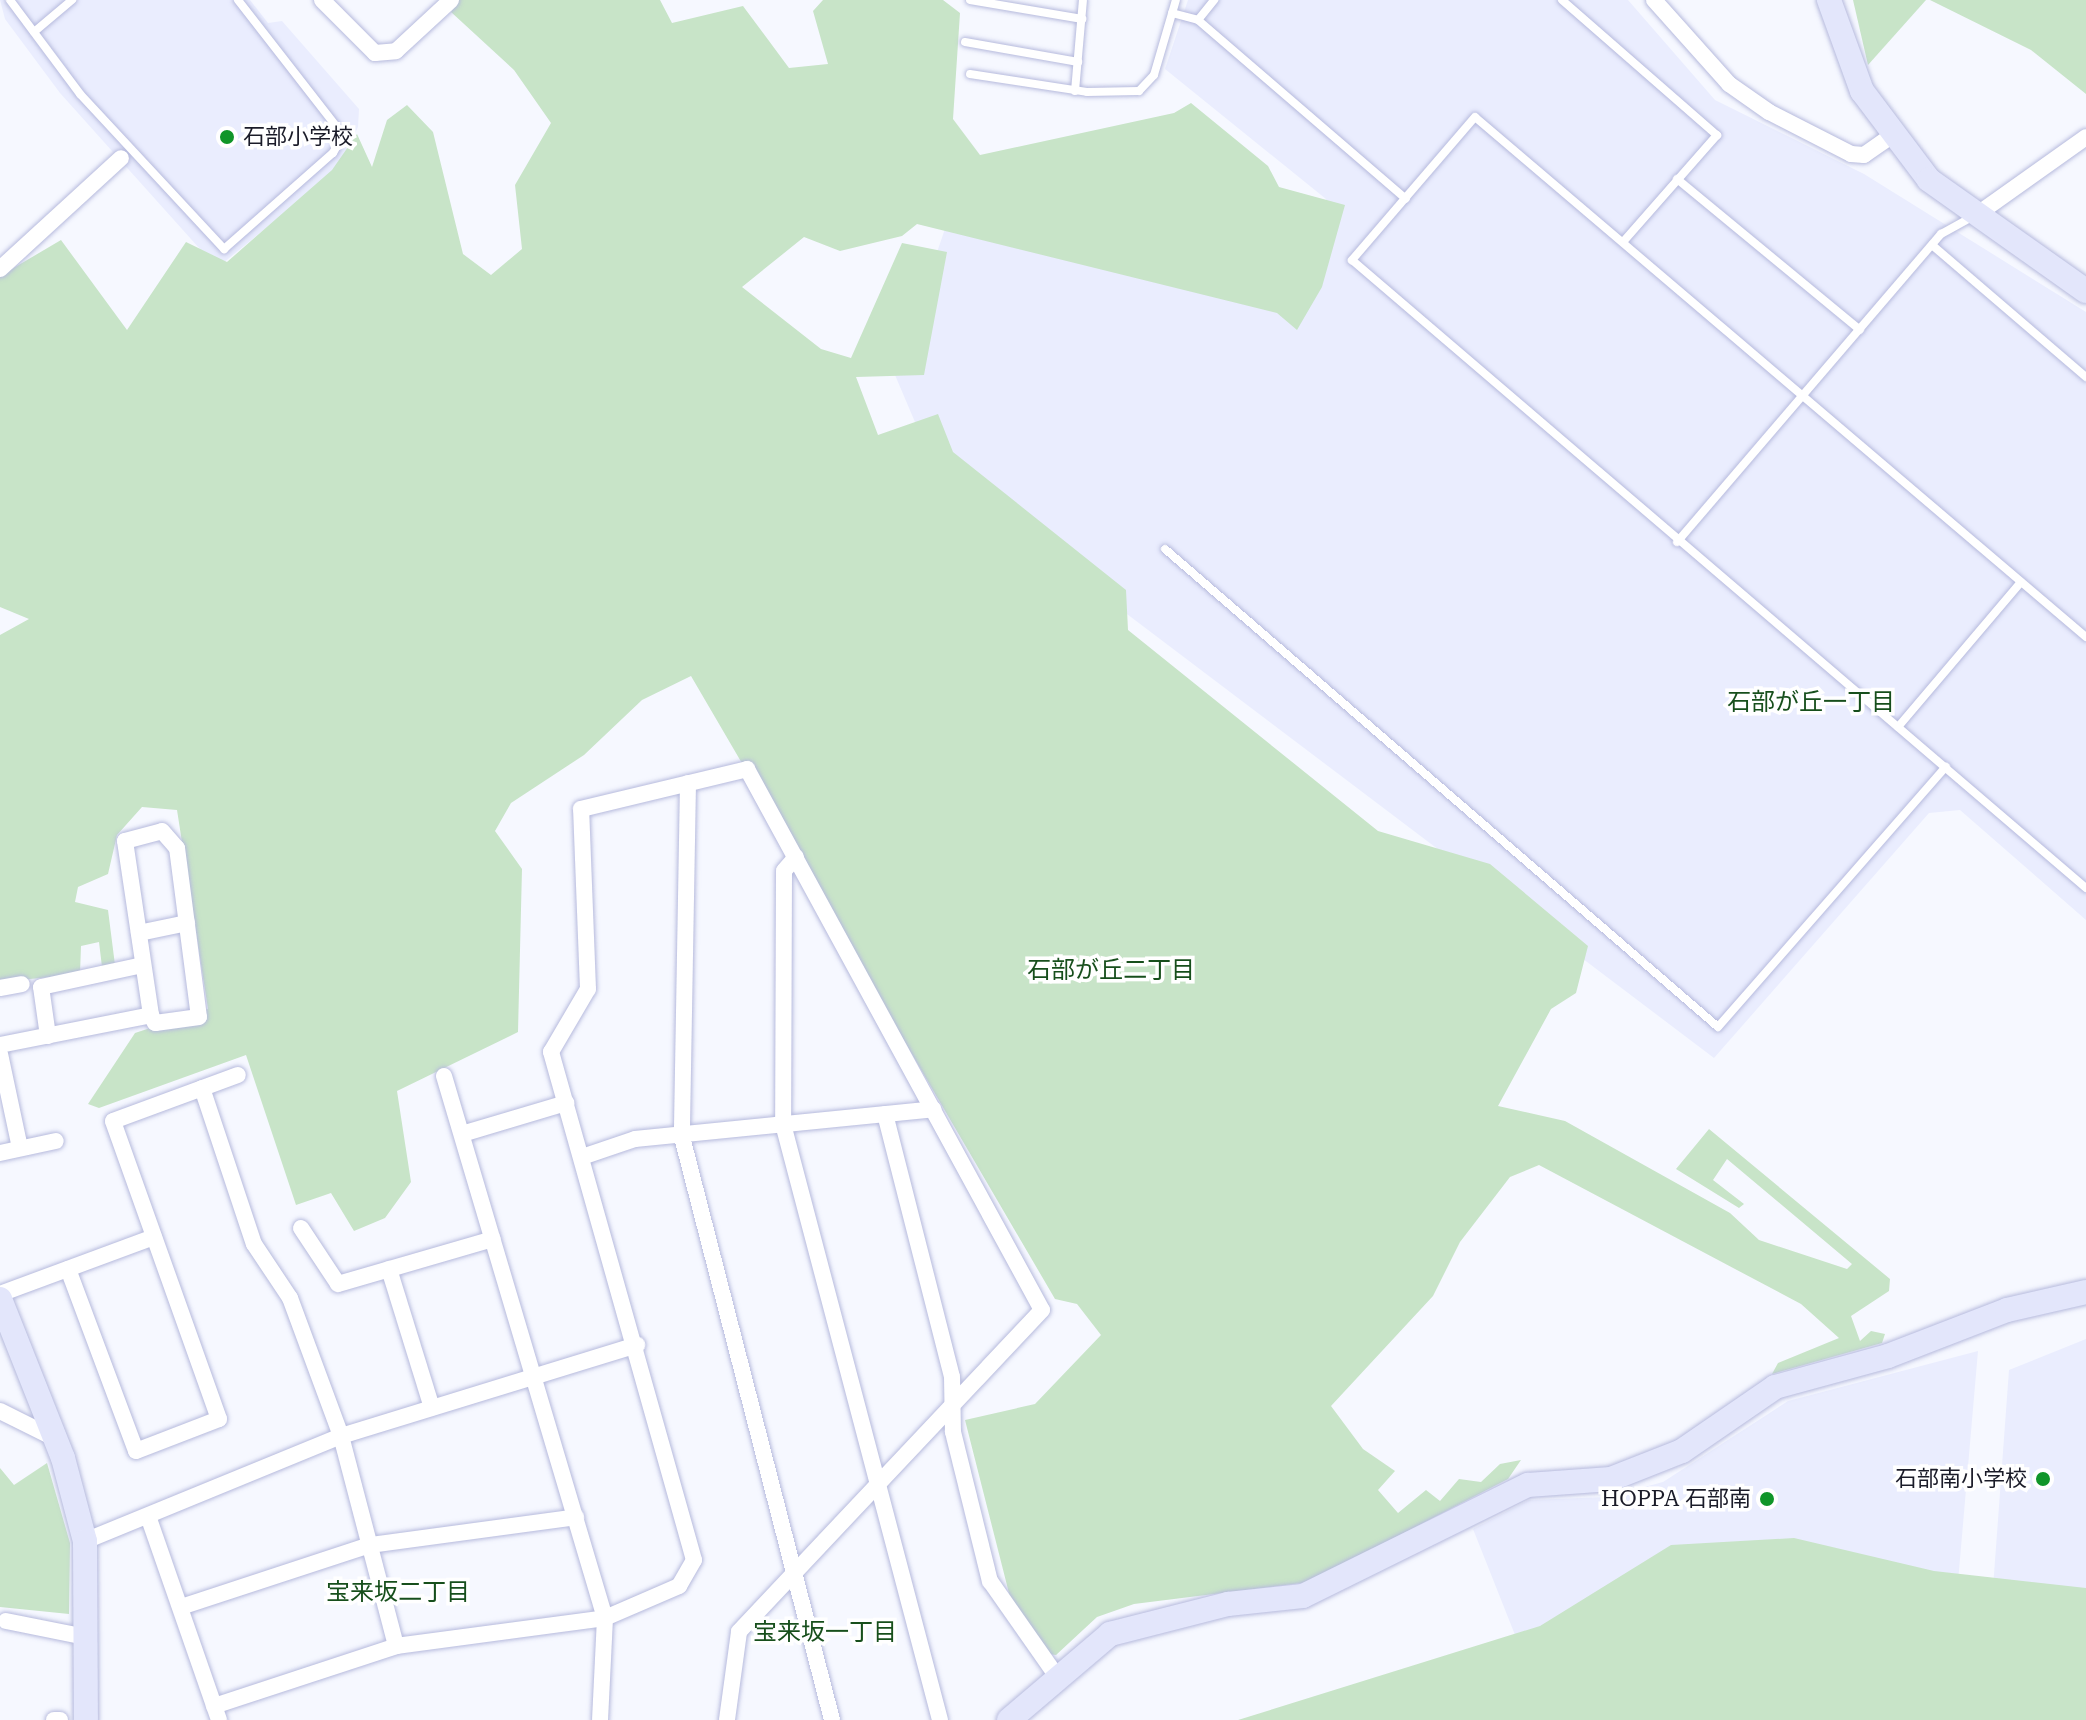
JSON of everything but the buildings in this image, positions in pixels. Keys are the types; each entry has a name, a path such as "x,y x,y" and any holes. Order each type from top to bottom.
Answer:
{"street":[{"path":"322,0 375,53 396,51 451,0"},
{"path":"1654,0 1729,84 1769,112 1851,154 1864,155 1891,136"},
{"path":"1829,0 1862,91 1891,136 1929,180 1975,216 2086,291"},
{"path":"1975,216 2086,137"},
{"path":"0,269 121,158"},
{"path":"148,1516 184,1606 217,1713 396,1646 605,1618 679,1586 694,1560 637,1345 551,1052 588,989 581,809 747,769 1042,1310 739,1632 727,1720"},
{"path":"688,783 682,1137 832,1720"},
{"path":"162,831 177,848 187,923 199,1017 155,1023 151,1015 125,841 162,831"},
{"path":"796,857 784,871 783,1124 940,1720"},
{"path":"139,933 187,923"},
{"path":"48,1036 41,987 143,965"},
{"path":"0,988 22,984"},
{"path":"0,1045 151,1015"},
{"path":"0,1054 20,1148"},
{"path":"68,1269 136,1451 219,1419 113,1121 238,1075"},
{"path":"444,1076 605,1618 600,1720"},
{"path":"202,1088 254,1244 290,1298 341,1436 396,1646"},
{"path":"462,1134 566,1103"},
{"path":"582,1157 635,1139 682,1137 933,1109"},
{"path":"885,1114 952,1377 952,1405 990,1581 1058,1678"},
{"path":"0,1153 56,1141"},
{"path":"301,1228 338,1284 493,1239"},
{"path":"86,1720 85,1541 56,1439 0,1296 154,1237"},
{"path":"389,1269 432,1408"},
{"path":"1009,1720 1110,1634 1147,1620 1303,1596 1528,1485 1611,1479 1682,1451 1775,1387 1888,1356 2007,1310 2086,1292"},
{"path":"85,1541 341,1436 637,1345"},
{"path":"0,1411 56,1439"},
{"path":"184,1606 370,1545 576,1517"},
{"path":"6,1621 86,1637"},
{"path":"54,1720 60,1720"}],"lane":[{"path":"10,0 80,94 135,147 224,249 333,153 343,135 238,0"},
{"path":"34,32 72,0"},
{"path":"970,0 1082,19"},
{"path":"1075,91 1083,0"},
{"path":"970,74 1075,91 1139,91 1154,75 1176,0"},
{"path":"1198,20 1214,0"},
{"path":"1562,0 1717,135 1623,242"},
{"path":"1172,13 1198,20 1406,199"},
{"path":"965,42 1078,62"},
{"path":"2086,637 1475,117 1352,260 1677,542 2086,888"},
{"path":"121,158 135,147"},
{"path":"1677,179 1860,330"},
{"path":"1677,542 1932,245 1975,216"},
{"path":"1932,245 2086,377"},
{"path":"1165,549 1718,1027 1946,767"},
{"path":"1898,727 2021,582"}],"shaded area":[{"name":"石部小学校","path":"0,0 250,0 268,23 282,21 359,109 358,127 337,170 217,268 60,93 5,19"},
{"path":"1188,0 1628,0 1715,100 1864,174 2086,312 2086,920 1960,810 1929,813 1714,1058 1082,580 929,455 895,375 947,223 1296,305 1326,199 1165,69"},
{"name":"石部南小学校","path":"2086,1339 2086,1596 1993,1588 2009,1370"},
{"name":"HOPPA 石部南","path":"1978,1351 1958,1582 1519,1645 1473,1529 1529,1500 1608,1497 1663,1482 1788,1401"}],"green space":[{"path":"459,0 660,0 672,23 743,6 789,68 828,64 813,11 823,0 943,0 960,13 953,119 980,155 1174,113 1191,103 1268,166 1279,187 1345,205 1322,287 1297,330 1277,313 917,224 902,236 840,251 804,237 742,287 821,349 851,358 902,243 947,252 924,375 856,377 878,435 938,414 953,452 1126,590 1128,630 1378,831 1490,864 1588,946 1576,993 1551,1009 1498,1106 1565,1121 1730,1213 1759,1240 1847,1269 1852,1264 1727,1159 1713,1180 1744,1204 1739,1208 1676,1169 1709,1129 1890,1279 1889,1291 1851,1316 1860,1341 1871,1331 1885,1334 1882,1343 1772,1374 1778,1363 1839,1338 1801,1304 1539,1165 1510,1177 1460,1242 1433,1296 1331,1406 1363,1449 1395,1471 1378,1490 1398,1513 1426,1490 1440,1501 1459,1479 1481,1482 1500,1464 1521,1460 1508,1479 1309,1582 1134,1604 1097,1617 1056,1655 1048,1654 1012,1605 965,1420 1035,1404 1101,1335 1077,1304 1055,1299 691,676 642,700 584,755 511,803 495,831 522,869 518,1032 397,1091 411,1182 385,1218 354,1231 331,1193 296,1205 246,1055 99,1108 88,1104 135,1033 208,1009 177,810 142,807 117,835 108,874 78,887 75,902 108,910 115,965 102,967 99,942 81,946 80,974 0,982 0,635 29,619 0,607 0,276 61,240 127,330 186,242 227,262 332,170 357,134 372,167 387,120 407,105 433,132 463,254 491,275 522,249 515,185 551,123 514,70 451,12"},
{"path":"1853,0 1926,0 1868,65"},
{"path":"1930,0 2086,0 2086,94 2031,50"},
{"path":"47,1463 70,1543 69,1614 0,1607 0,1468 14,1485"},
{"path":"1794,1538 1934,1571 2086,1588 2086,1720 1238,1720 1540,1626 1671,1545"}],"place":[{"name":"石部小学校","path":"227,137"},
{"name":"石部南小学校","path":"2043,1479"},
{"name":"HOPPA 石部南","path":"1767,1499"}],"district":[{"name":"石部が丘一丁目","path":"1811,703"},
{"name":"石部が丘二丁目","path":"1111,971"},
{"name":"宝来坂二丁目","path":"398,1593"},
{"name":"宝来坂一丁目","path":"825,1633"}]}
